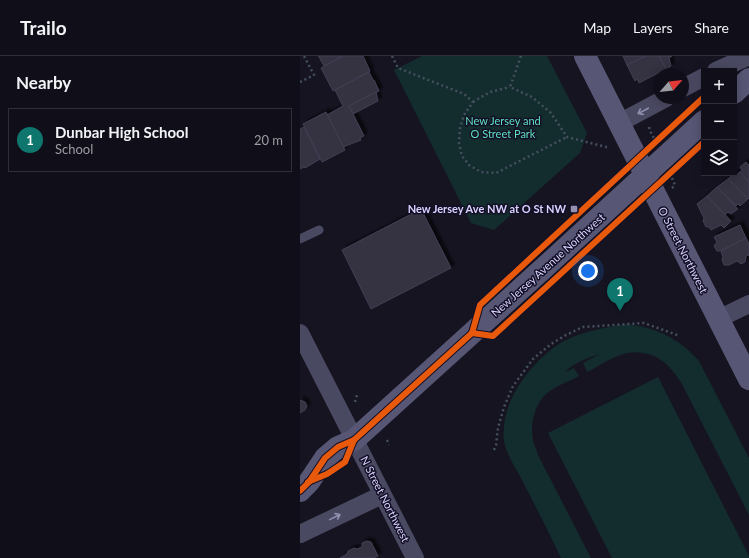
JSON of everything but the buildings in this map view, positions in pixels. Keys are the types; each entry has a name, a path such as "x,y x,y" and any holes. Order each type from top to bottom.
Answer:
{"street":[{"name":"O Street Northwest","path":"585,56 749,379"},
{"path":"723,68 749,56"},
{"path":"689,85 701,79"},
{"path":"737,90 749,79"},
{"path":"619,123 655,104"},
{"name":"New Jersey Avenue Northwest","path":"305,486 346,462 354,440 701,124"},
{"path":"718,319 749,304"},
{"name":"N Street Northwest","path":"300,333 415,558"},
{"path":"300,534 382,495"}],"lane":[{"path":"300,239 319,230"}],"path":[{"path":"300,82 314,75 304,56"},
{"path":"392,56 398,68 464,94 473,102"},
{"path":"510,87 521,56"},
{"path":"567,137 551,113 532,97 510,87 490,92 473,102 464,115 460,128 459,143 462,156 469,165 481,172 496,173 567,137 613,149"},
{"path":"648,123 650,131 657,138 645,175 670,173"},
{"path":"494,450 504,407 513,386 533,359 551,344 583,327 644,323 680,336"},
{"path":"354,403 356,395"},
{"path":"387,440 389,445"}],"green space":[{"name":"New Jersey and O Street Park","path":"422,56 547,56 587,133 580,153 494,230 471,223 394,70"},
{"path":"625,324 646,328 666,335 683,346 699,361 749,458 749,515 682,384 670,368 663,361 654,356 635,352 619,355 587,372 583,363 600,354 576,363 568,369 565,372 574,368 579,376 557,386 546,394 538,404 534,416 532,434 538,455 591,558 561,558 507,451 504,441 504,427 507,412 512,397 520,384 540,359 552,349 564,341 579,335 594,330"},
{"path":"658,377 749,558 612,558 548,433"}],"cycle path":[{"path":"472,333 480,305 701,100"},
{"path":"472,333 493,336 701,145"},
{"path":"300,491 309,482 325,458 338,447 354,440 472,333"},
{"path":"308,482 327,474 345,462 354,440"}],"place":[{"name":"New Jersey Ave NW at O St NW","path":"574,209"},
{"name":"Dunbar High School","path":"620,311"}]}
